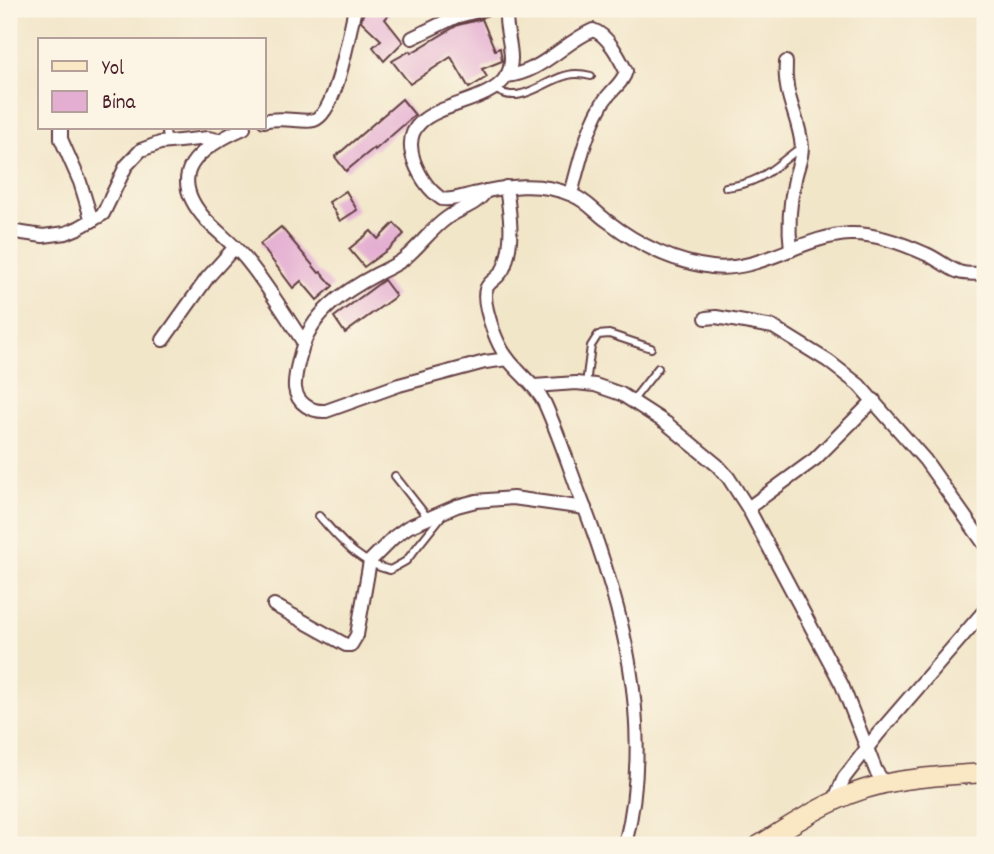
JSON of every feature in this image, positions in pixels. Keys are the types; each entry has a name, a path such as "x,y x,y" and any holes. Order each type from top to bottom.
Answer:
{"street":[{"path":"266,121 285,118 314,120 325,112 346,55 355,9"},
{"path":"412,38 455,17 485,9"},
{"path":"507,9 510,67 506,76 494,88 475,98 430,115 415,130 411,146 414,160 426,186 442,199 506,187 539,187 570,194 629,236 674,259 709,267 733,267 836,235 863,234 895,242 928,255 957,272 985,274"},
{"path":"506,76 533,69 593,30 600,33 616,52 626,71 624,78 606,96 593,120 570,194"},
{"path":"786,62 787,94 802,146 792,194 791,250"},
{"path":"61,130 61,139 80,182 92,221"},
{"path":"240,130 197,155 188,174 189,193 201,214 250,263 304,343"},
{"path":"9,231 33,237 66,233 103,214 120,176 133,157 151,145 208,138 219,140"},
{"path":"506,187 512,231 502,271 486,286 485,296 492,324 508,359 534,386 559,437 620,611 631,670 637,746 637,775 625,845"},
{"path":"486,191 475,203 449,216 404,258 362,282 327,307 311,326 304,343 297,367 295,392 304,405 320,411 399,385 485,362 508,359"},
{"path":"163,340 203,283 235,247"},
{"path":"706,318 716,317 773,327 828,361 859,385 925,460 985,545"},
{"path":"534,386 586,384 633,400 666,423 728,477 748,508 842,685 876,771 885,784"},
{"path":"748,508 815,459 874,400"},
{"path":"274,606 346,645 351,645 357,635 369,564 374,554 394,537 447,510 476,501 513,498 585,508"},
{"path":"834,801 844,778 985,610"},
{"path":"759,845 834,801 885,784 906,779 985,773"}],"lane":[{"path":"494,88 501,93 513,95 536,90 570,74 590,76"},
{"path":"165,130 168,142"},
{"path":"726,187 743,185 761,178 802,146"},
{"path":"586,384 591,346 598,335 609,334 651,348"},
{"path":"633,400 658,368"},
{"path":"395,476 429,518"},
{"path":"319,516 356,555 369,564 390,570 401,565 447,510"}],"building":[{"path":"368,9 384,9 390,14 385,19 403,42 384,61 373,47 381,40 361,21"},
{"path":"482,19 495,50 500,48 502,61 482,69 487,77 469,88 451,57 410,84 392,61 458,25"},
{"path":"402,99 415,115 346,171 335,157"},
{"path":"346,191 357,210 340,221 329,202"},
{"path":"394,223 404,234 364,267 349,249 371,231 378,239"},
{"path":"281,227 333,286 317,300 301,281 293,288 260,244"},
{"path":"384,280 396,296 345,333 334,317"}]}
